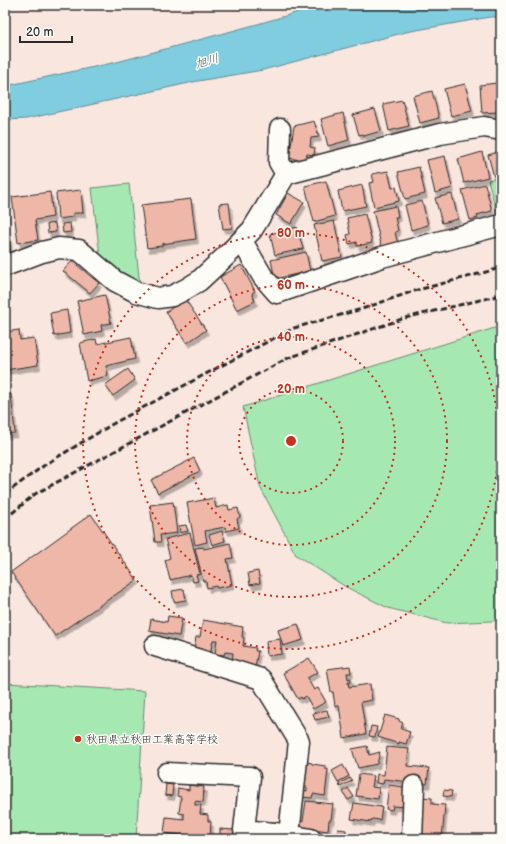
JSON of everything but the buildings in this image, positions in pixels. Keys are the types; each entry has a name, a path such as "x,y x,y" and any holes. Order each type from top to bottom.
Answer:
{"street":[{"path":"5,266 42,252 59,248 78,250 115,281 136,292 158,298 172,296 199,281 242,241 252,230 286,174 440,134 484,127 501,130"},
{"path":"280,129 278,162 286,174"},
{"path":"242,241 263,277 277,294 382,257 501,225"},
{"path":"155,646 261,679 299,741 279,836"},
{"path":"167,773 250,777 244,830 279,836 311,839"},
{"path":"412,839 414,786"}],"green space":[{"path":"501,177 501,216 498,218 488,180"},
{"path":"129,184 140,286 135,285 100,256 92,188"},
{"path":"501,326 501,619 492,621 447,623 388,608 346,587 296,555 260,487 243,407"},
{"path":"5,683 145,691 136,839 5,839"}],"water":[{"name":"旭川","path":"323,5 501,5 501,17 490,17 406,32 263,70 198,81 26,119 5,120 5,86 117,62"}],"railway":[{"path":"5,494 46,464 116,422 294,328 362,309 414,291 501,268"},
{"path":"5,519 35,494 288,358 405,318 501,295"}],"place":[{"name":"秋田県立秋田工業高等学校","path":"78,739"}]}
